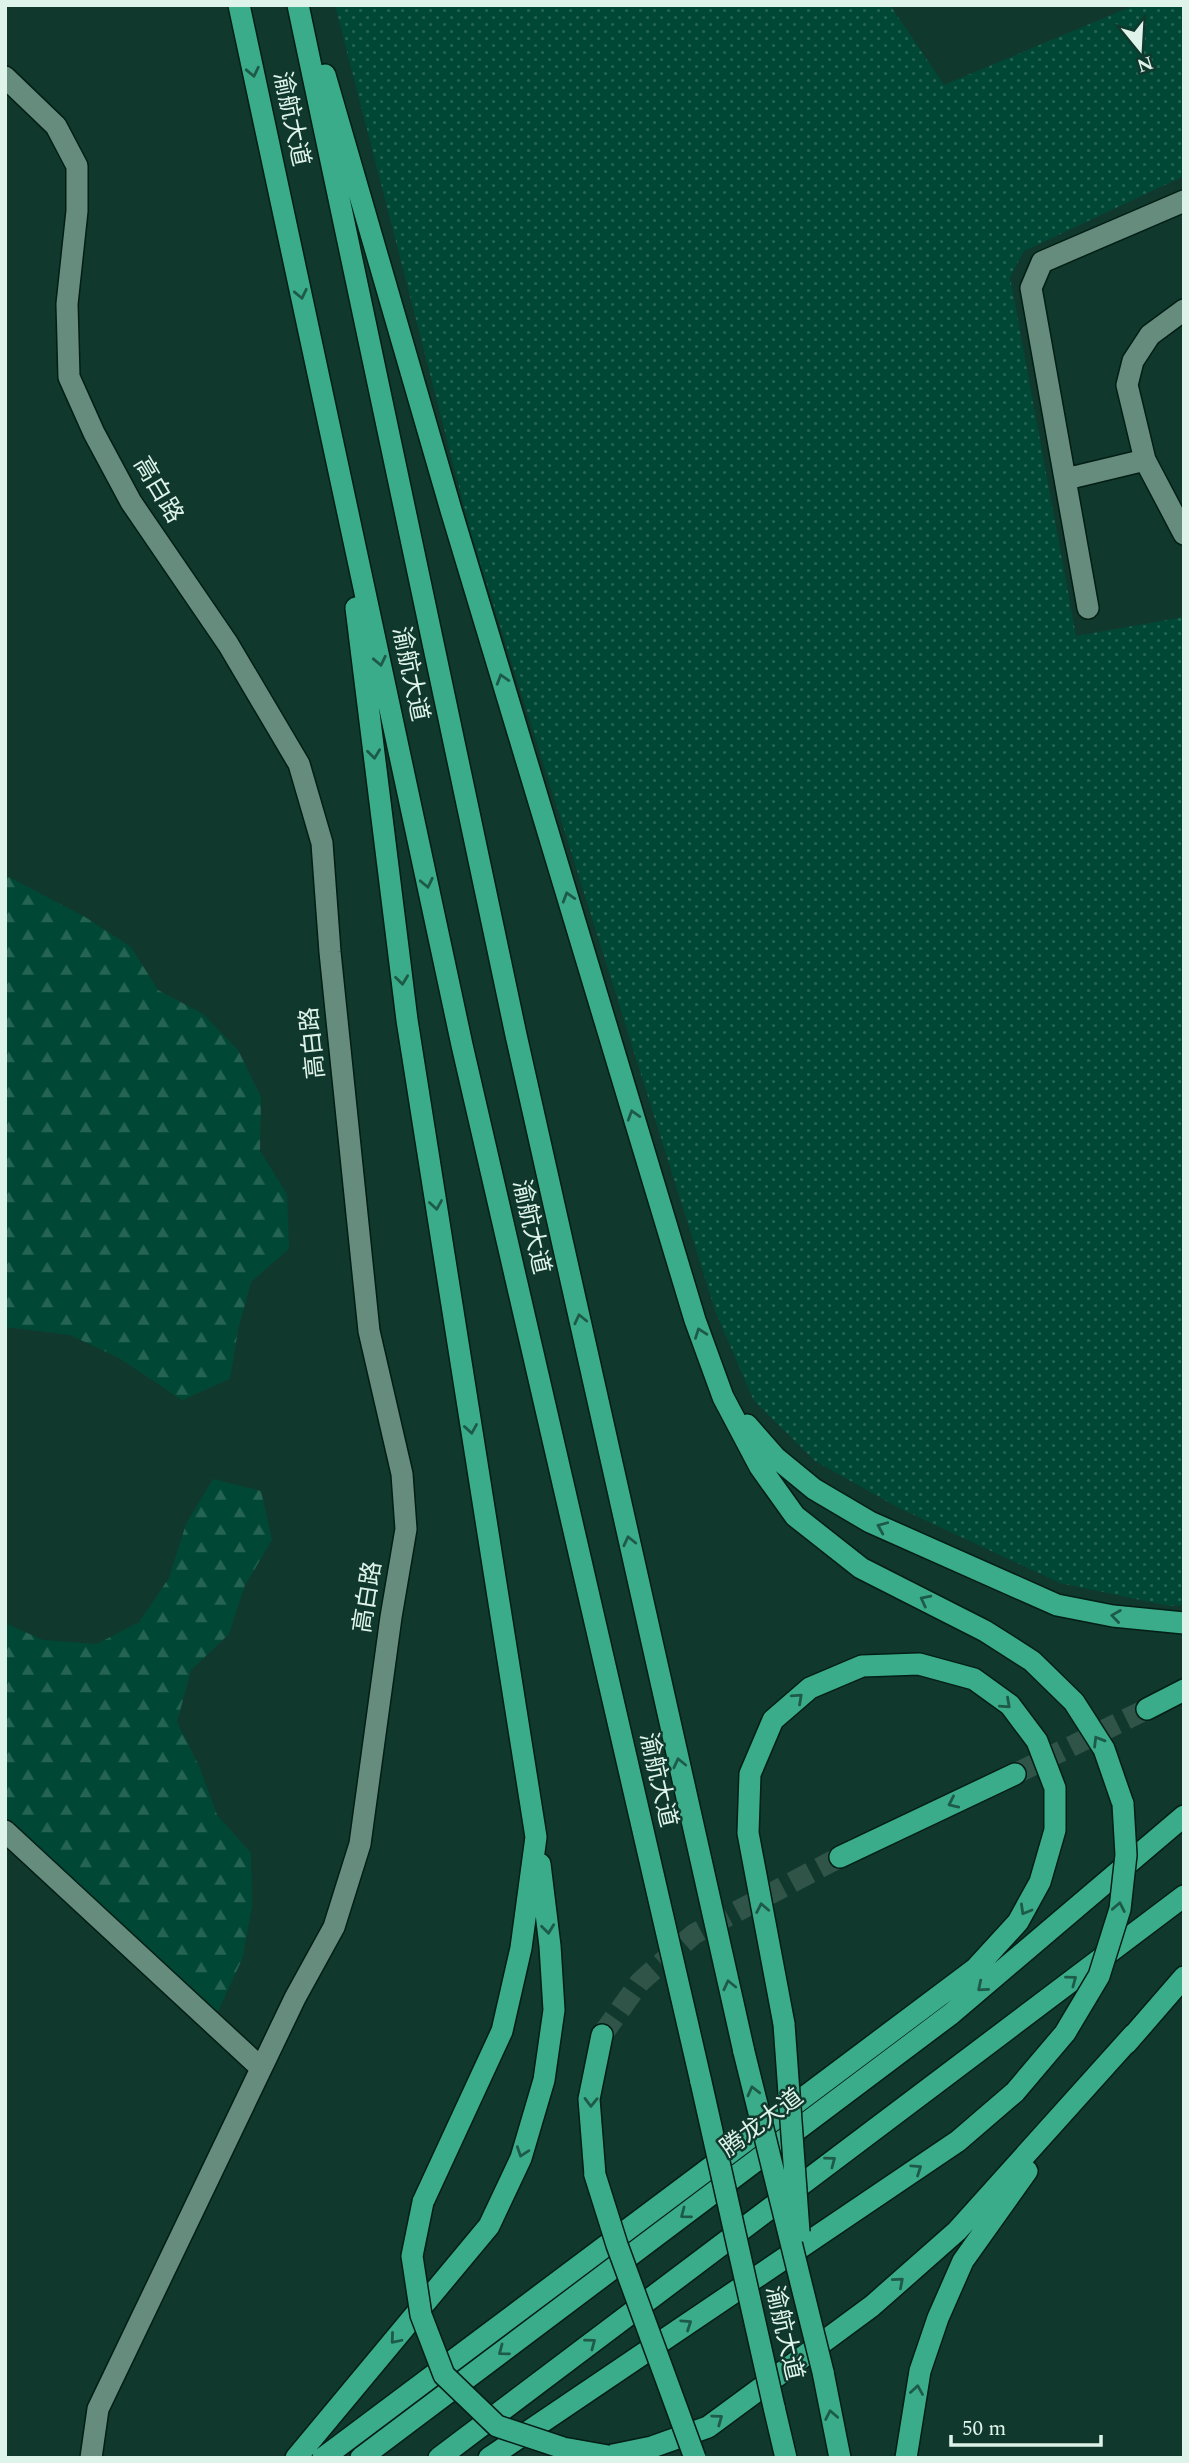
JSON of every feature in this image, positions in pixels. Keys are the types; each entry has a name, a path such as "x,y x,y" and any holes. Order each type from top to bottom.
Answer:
{"highway":[{"name":"渝航大道","path":"239,5 461,1045 786,2458"},
{"name":"渝航大道","path":"298,5 513,1022 744,2052 823,2372 840,2458"},
{"path":"305,5 467,563 695,1320 723,1397 760,1467 795,1516 861,1568 985,1631 1032,1661 1074,1702 1104,1749 1123,1804 1126,1855 1120,1909 1099,1976 1065,2033 1015,2092 958,2141 489,2458"},
{"path":"296,2458 489,2226 521,2158 544,2080 554,2011 550,1946 536,1837 407,1020 339,467"},
{"path":"723,1397 775,1457 814,1489 870,1522 1057,1605 1113,1616 1184,1623"},
{"path":"323,2458 975,1969 1018,1922 1040,1882 1055,1830 1055,1788 1037,1741 1010,1705 974,1679 919,1664 862,1666 810,1688 773,1720 750,1774 748,1833 784,2024 803,2290"},
{"path":"1147,1709 1184,1690"},
{"path":"840,1857 1014,1774"},
{"name":"腾龙大道","path":"361,2458 951,2014 1184,1816"},
{"path":"536,1837 521,1948 502,2031 423,2202 412,2256 421,2315 444,2375 497,2426 563,2448 608,2456 652,2447 708,2427 872,2306 957,2231 1184,1977"},
{"path":"439,2458 1184,1896"},
{"path":"906,2458 920,2371 938,2318 963,2261 1044,2146 1134,2034"},
{"path":"602,2035 589,2099 595,2175 617,2245 695,2458"}],"street":[{"name":"高白路","path":"5,77 56,125 76,166 77,211 67,304 69,377 94,433 131,502 228,644 299,764 322,843 330,952 369,1331 402,1474 406,1529 391,1617 360,1844 334,1927 295,1998 97,2409 91,2458"},
{"path":"1088,608 1031,288 1042,262 1184,201"},
{"path":"1184,310 1150,335 1133,362 1127,385 1145,460 1184,534"},
{"path":"1066,479 1145,460"},
{"path":"5,1830 261,2068"}],"green space":[{"path":"335,5 890,5 944,85 1135,5 1184,5 1184,176 1024,251 1010,277 1076,636 1184,617 1184,1605 1169,1606 1060,1583 899,1508 815,1461 754,1401 716,1313 471,533"},
{"path":"5,875 85,917 131,947 158,990 203,1014 238,1050 261,1097 260,1151 287,1194 289,1249 251,1282 238,1330 230,1379 182,1400 119,1358 70,1335 5,1327"},
{"path":"213,1479 261,1491 272,1540 245,1585 229,1634 191,1670 177,1722 199,1766 217,1815 251,1853 252,1905 243,1957 215,2018 5,1821 5,1623 43,1640 97,1644 139,1622 169,1578 186,1524"}],"tunnel":[{"path":"1015,1774 1147,1709"},
{"path":"602,2035 640,1982 694,1934 840,1857"}]}
